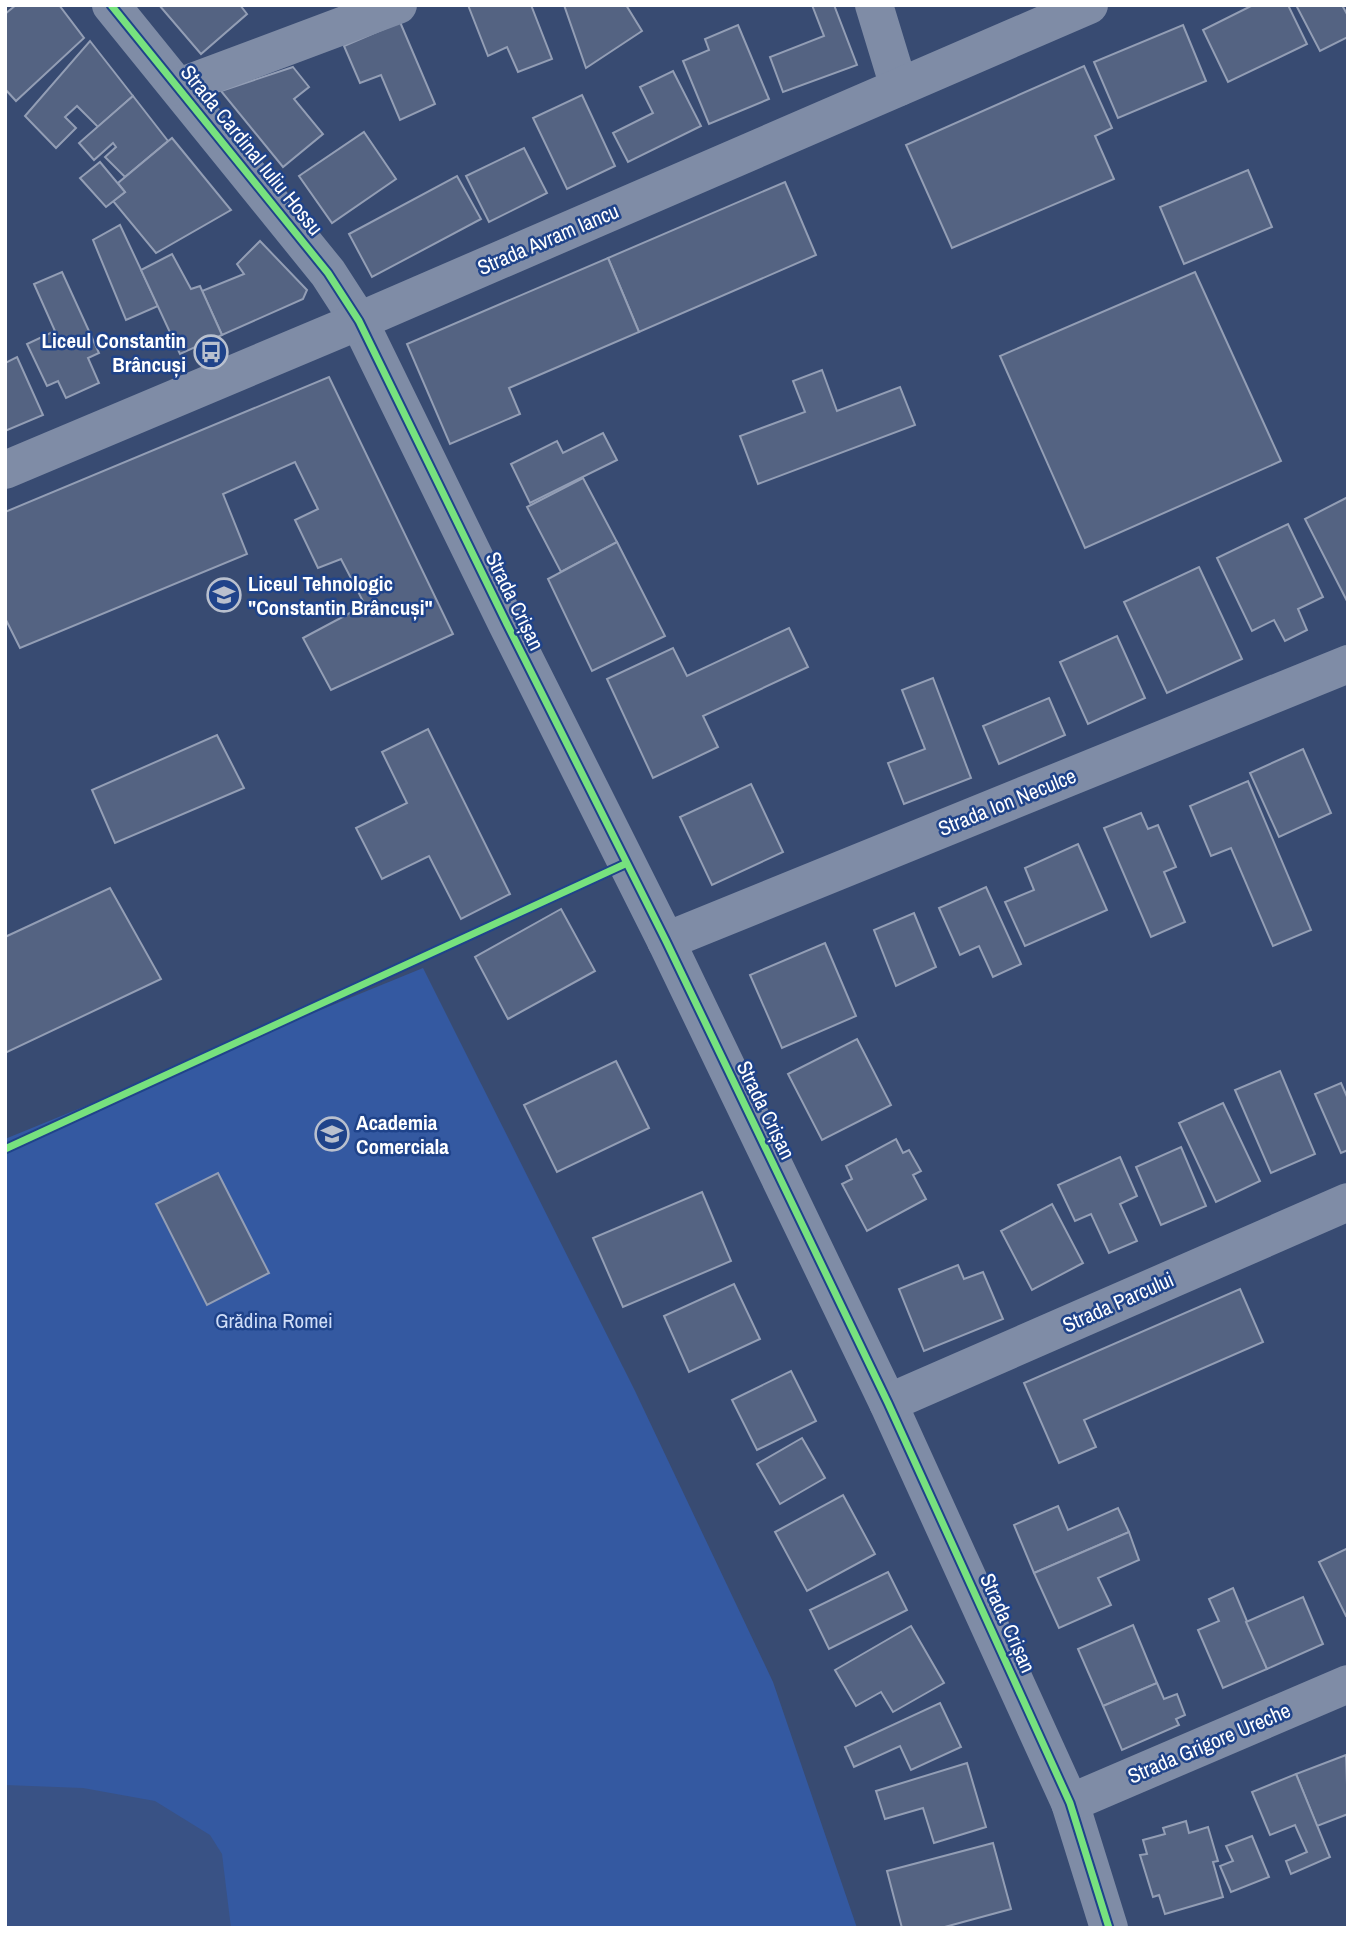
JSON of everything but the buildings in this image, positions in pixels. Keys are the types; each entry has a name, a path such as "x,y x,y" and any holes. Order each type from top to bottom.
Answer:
{"street":[{"name":"Strada Cardinal Iuliu Hossu","path":"111,5 328,273 359,321"},
{"path":"179,87 398,5"},
{"path":"874,5 899,87"},
{"name":"Strada Avram Iancu","path":"5,470 359,321 1089,5"},
{"name":"Strada Crișan","path":"359,321 536,684 666,940 888,1403 1070,1803 1108,1928"},
{"name":"Strada Ion Neculce","path":"666,940 1348,664"},
{"name":"Strada Parcului","path":"888,1403 1348,1202"},
{"name":"Strada Grigore Ureche","path":"1070,1803 1348,1684"}],"green space":[{"name":"Grădina Romei","path":"423,968 635,1391 773,1682 857,1928 5,1928 5,1139"}],"shaded area":[{"path":"5,1785 83,1788 155,1801 210,1835 222,1854 231,1928 5,1928"}],"cycle path":[{"path":"111,5 328,273 359,321 666,941 888,1403 1070,1803 1109,1928"},
{"path":"5,1149 625,864"}],"place":[{"name":"Liceul Constantin Brâncuși","path":"211,352"},
{"name":"Liceul Tehnologic \"Constantin Brâncuși\"","path":"224,595"},
{"name":"Academia Comerciala","path":"332,1134"}]}
